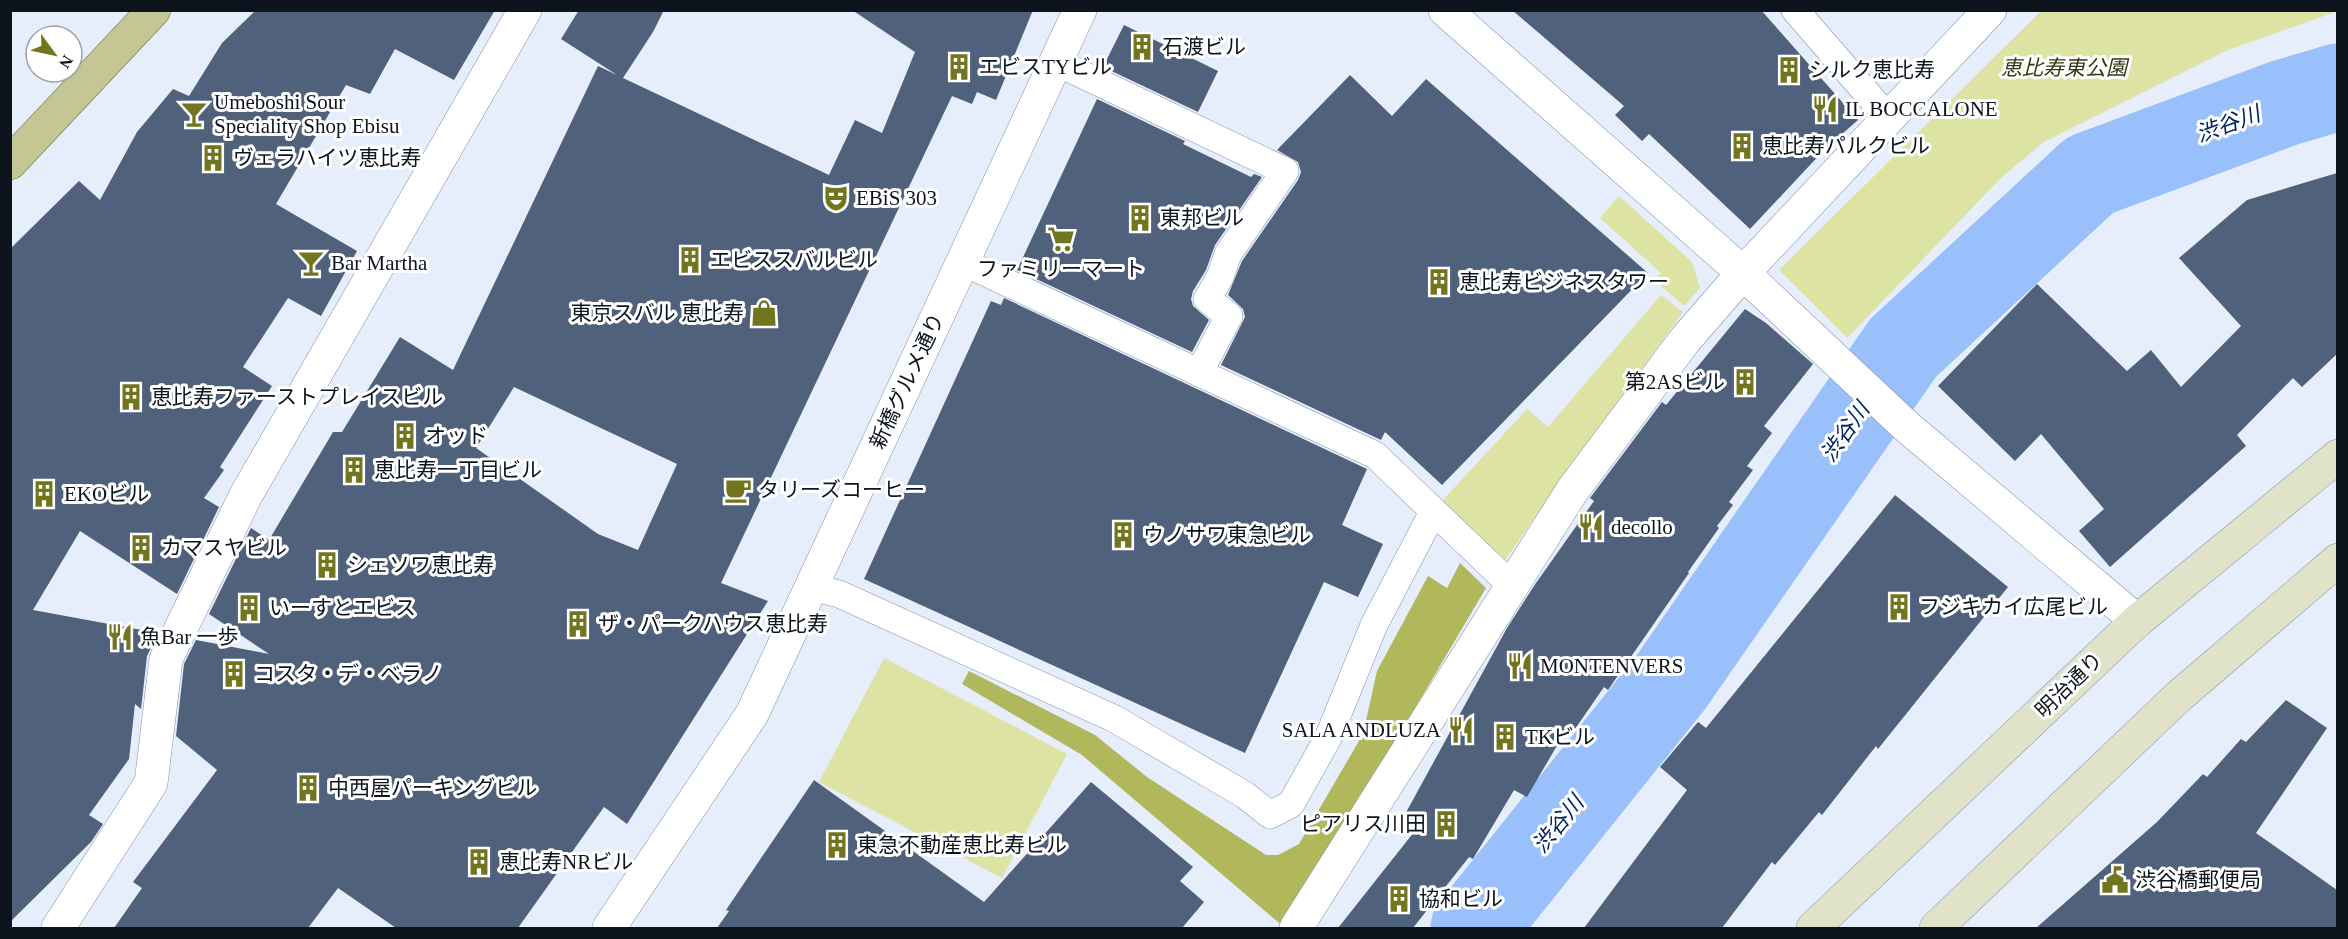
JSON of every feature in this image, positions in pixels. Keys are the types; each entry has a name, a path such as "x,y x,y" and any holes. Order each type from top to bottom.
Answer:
{"main road":[{"path":"10,163 154,10"},
{"name":"明治通り","path":"1813,928 2137,621 2337,456"},
{"path":"1936,928 2178,697 2337,560"}],"street":[{"path":"58,928 151,783 166,659 246,495 525,10"},
{"name":"新橋グルメ通り","path":"609,928 752,714 1080,10"},
{"path":"1445,10 1743,273 1906,426 2137,621"},
{"path":"1296,928 1572,491 1685,340 1743,273 1890,120 1990,10"}],"lane":[{"path":"1795,10 1890,120"},
{"path":"1056,62 1286,171 1228,254 1220,277 1207,299 1229,316 1199,374"},
{"path":"963,262 1375,455 1511,585"},
{"path":"811,587 839,594 1113,718 1245,795 1270,815 1291,804 1328,738 1374,625 1433,512"}],"green space":[{"name":"恵比寿東公園","path":"2041,11 2338,11 2228,50 2044,142 2001,178 1847,338 1779,270"},
{"path":"1619,196 1692,262 1700,288 1684,306 1654,280 1661,273 1600,218"},
{"path":"1661,295 1683,312 1502,564 1441,502 1527,409 1548,427"},
{"path":"1460,563 1486,588 1285,928 1082,755 962,684 969,671 1095,735 1147,777 1266,855 1278,855 1299,844 1363,734 1377,671 1428,576 1447,588"},
{"path":"884,658 1067,754 1002,878 819,782"}],"building":[{"path":"256,10 495,10 454,80 395,49 370,94 346,85 276,204 357,251 321,316 288,298 243,367 272,386 220,467 224,470 204,498 219,507 177,594 80,531 33,610 158,633 147,656 141,709 135,704 129,759 89,815 103,824 91,842 10,922 10,249 79,181 100,200 137,132 173,89 189,96 222,43"},
{"path":"579,10 664,10 653,32 623,78 829,175 855,120 882,133 915,52 852,10 1033,10 996,100 977,92 972,104 952,96 721,583 768,601 627,824 604,807 518,928 396,928 338,888 308,928 114,928 142,888 133,882 217,770 176,736 184,664 196,640 269,654 209,614 251,528 269,540 333,432 342,432 400,337 453,370 598,66 617,75 561,39","holes":["514,387 677,464 638,550 598,534 476,448"]},
{"path":"1512,10 1761,10 1858,120 1825,149 1750,229 1649,134 1642,141 1615,115 1624,106"},
{"name":"石渡ビル","path":"1124,25 1218,71 1198,112 1103,67"},
{"name":"恵比寿ビジネスタワー","path":"1350,75 1392,116 1426,79 1648,273 1442,485 1385,432 1381,440 1221,365 1245,317 1243,309 1228,295 1242,261 1298,180 1301,172 1298,162 1277,150"},
{"name":"東邦ビル","path":"1097,99 1185,141 1183,144 1251,177 1254,174 1262,177 1215,245 1206,270 1193,291 1191,299 1193,306 1209,320 1192,352 1017,270"},
{"path":"2337,173 2337,354 2302,387 2293,378 2237,435 2246,446 2110,567 2079,531 2104,509 2041,434 2015,461 1938,386 2037,284 2127,371 2151,350 2181,387 2241,326 2179,258 2247,200"},
{"name":"ウノサワ東急ビル","path":"1004,298 1367,469 1342,525 1383,544 1358,597 1324,582 1245,753 864,579 991,301 1001,305"},
{"path":"1745,309 1766,323 1813,364 1764,426 1772,433 1747,466 1753,470 1729,502 1733,505 1717,526 1719,528 1608,690 1604,687 1575,729 1569,725 1527,797 1514,790 1473,859 1469,857 1413,928 1338,928 1418,827 1403,818 1507,628 1594,501 1590,498 1662,402 1666,405"},
{"path":"1895,495 2008,587 1878,749 1876,746 1822,815 1819,812 1775,865 1772,862 1722,928 1584,928 1687,790 1660,767 1698,722 1706,728"},
{"path":"2286,700 2327,728 2256,833 2337,890 2337,928 2036,928 2157,822 2203,774 2207,777 2241,739 2246,742"},
{"path":"814,780 984,902 1091,782 1193,867 1180,881 1204,902 1182,928 717,928 729,911 726,910"}],"waterway":[{"name":"渋谷川","path":"1474,928 1671,682 1903,348 2090,175 2284,103 2338,87"}],"place":[{"name":"石渡ビル","path":"1142,47"},
{"name":"エビスTYビル","path":"959,67"},
{"name":"シルク恵比寿","path":"1789,70"},
{"name":"IL BOCCALONE","path":"1825,109"},
{"name":"Umeboshi Sour Speciality Shop Ebisu","path":"194,114"},
{"name":"恵比寿パルクビル","path":"1742,146"},
{"name":"ヴェラハイツ恵比寿","path":"213,158"},
{"name":"EBiS 303","path":"836,198"},
{"name":"東邦ビル","path":"1140,218"},
{"name":"ファミリーマート","path":"1061,239"},
{"name":"エビススバルビル","path":"690,260"},
{"name":"Bar Martha","path":"311,263"},
{"name":"恵比寿ビジネスタワー","path":"1439,282"},
{"name":"東京スバル 恵比寿","path":"764,313"},
{"name":"第2ASビル","path":"1745,382"},
{"name":"恵比寿ファーストプレイスビル","path":"131,397"},
{"name":"オッド","path":"405,436"},
{"name":"恵比寿一丁目ビル","path":"354,470"},
{"name":"タリーズコーヒー","path":"738,490"},
{"name":"EKOビル","path":"44,494"},
{"name":"decollo","path":"1591,527"},
{"name":"ウノサワ東急ビル","path":"1123,535"},
{"name":"カマスヤビル","path":"141,548"},
{"name":"シェソワ恵比寿","path":"327,565"},
{"name":"フジキカイ広尾ビル","path":"1899,607"},
{"name":"いーすとエビス","path":"249,608"},
{"name":"ザ・パークハウス恵比寿","path":"578,624"},
{"name":"魚Bar 一歩","path":"120,637"},
{"name":"MONTENVERS","path":"1520,666"},
{"name":"コスタ・デ・ベラノ","path":"234,674"},
{"name":"SALA ANDLUZA","path":"1461,730"},
{"name":"TKビル","path":"1505,737"},
{"name":"中西屋パーキングビル","path":"308,788"},
{"name":"ピアリス川田","path":"1446,824"},
{"name":"東急不動産恵比寿ビル","path":"837,845"},
{"name":"恵比寿NRビル","path":"479,862"},
{"name":"渋谷橋郵便局","path":"2115,880"},
{"name":"協和ビル","path":"1399,899"}]}
